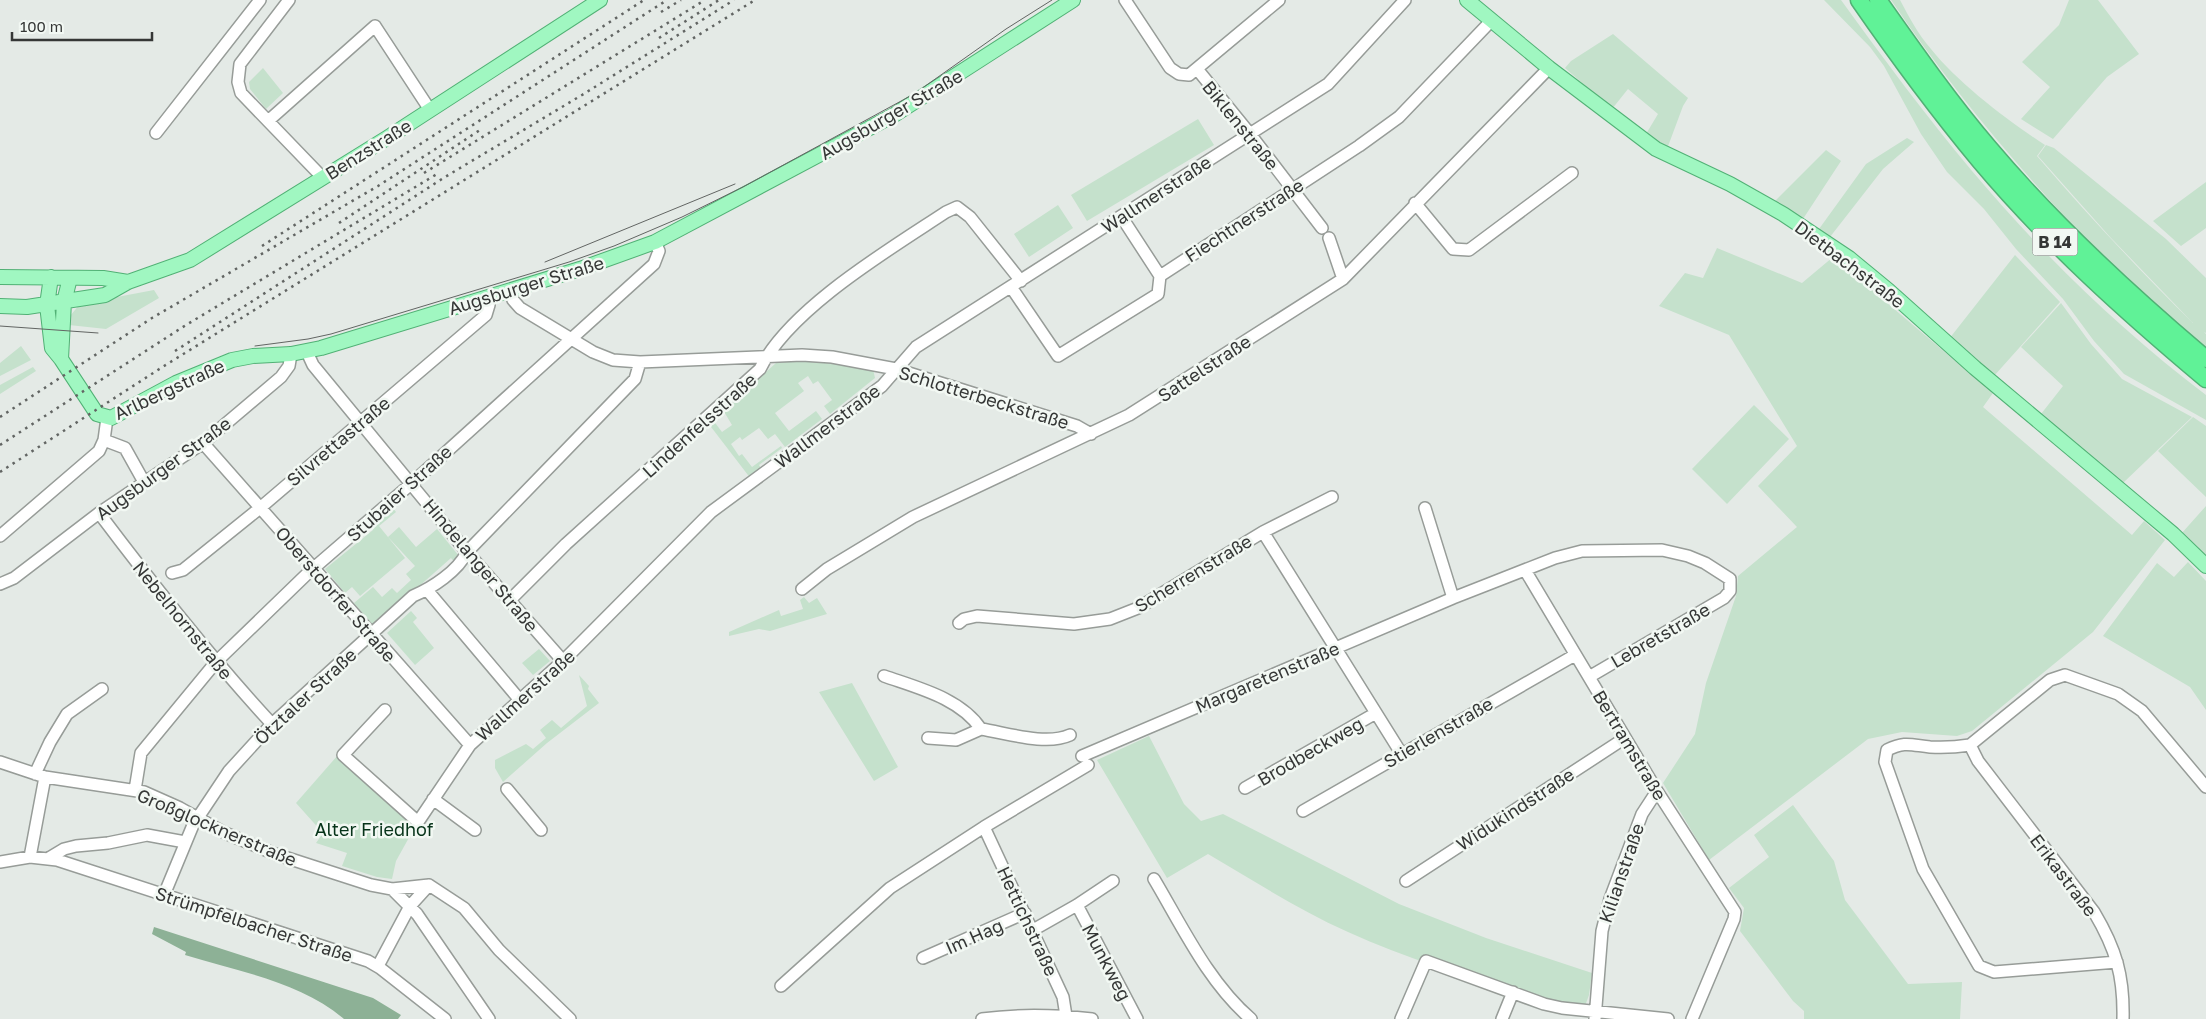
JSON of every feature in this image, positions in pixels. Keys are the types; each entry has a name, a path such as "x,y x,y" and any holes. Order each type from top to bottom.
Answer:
{"highway":[{"name":"B 14","path":"1859,0 1896,54 1980,161 2074,261 2126,310 2206,378"},
{"name":"B 14","path":"1878,0 1922,63 1996,155 2085,251 2135,299 2206,359"}],"main road":[{"name":"Benzstraße","path":"0,306 26,307 48,305 105,295 128,282 190,260 323,178 600,0"},
{"name":"Augsburger Straße","path":"290,354 307,352 590,266 655,242 894,115 972,67 1073,0"},
{"name":"Dietbachstraße","path":"1467,0 1549,68 1656,149 1730,184 1783,214 1849,258 1975,368 2173,534 2206,566"},
{"name":"Benzstraße","path":"0,277 103,278 128,282"},
{"path":"48,305 51,277"},
{"path":"61,358 64,302 70,278"},
{"name":"Arlbergstraße","path":"48,305 52,348 61,358 97,414 107,418 116,416 176,383 232,360 253,356 290,354"}],"street":[{"path":"156,133 260,0"},
{"path":"289,0 245,56 238,72 238,82 241,93 323,178"},
{"name":"Biklenstraße","path":"1125,0 1170,68 1180,74 1193,72 1250,134 1326,233 1343,279"},
{"path":"1193,72 1279,0"},
{"name":"Wallmerstraße","path":"385,710 343,755 418,822 470,745 564,660 711,512 882,386 916,347 1328,84 1405,0"},
{"name":"Fiechtnerstraße","path":"1160,276 1359,146 1399,117 1492,20"},
{"path":"268,122 375,26 430,110"},
{"name":"Sattelstraße","path":"802,589 827,569 912,517 1129,415 1343,279 1415,203 1549,68"},
{"path":"1415,203 1453,249 1469,250 1572,172"},
{"name":"Lindenfelsstraße","path":"510,600 566,544 760,369 767,356 785,333 826,296 874,260 946,212 957,207 970,217 1016,284"},
{"path":"1016,284 1058,356 1158,294 1160,276 1122,216"},
{"name":"Stubaier Straße","path":"135,790 141,753 216,662 315,568 654,264 659,251 655,242"},
{"name":"Schlotterbeckstraße","path":"510,290 513,300 520,308 593,352 613,360 640,362 802,355 832,357 896,370 1077,426 1090,434"},
{"name":"Silvrettastraße","path":"172,573 183,570 260,508 486,315 489,305 487,297"},
{"name":"Hindelanger Straße","path":"307,352 313,365 467,552 564,660"},
{"name":"Augsburger Straße","path":"1,583 14,578 99,513 203,443 281,377 288,366 290,354"},
{"name":"Ötztaler Straße","path":"164,895 197,817 229,770 272,724 413,596 427,590 463,561 467,552 635,379 640,362"},
{"name":"Arlbergstraße","path":"0,536 36,503 99,451 104,440 107,418"},
{"name":"Arlbergstraße","path":"104,440 125,448 144,482"},
{"name":"Oberstdorfer Straße","path":"203,443 470,745"},
{"name":"Scherrenstraße","path":"959,623 964,619 977,616 1074,624 1110,619 1138,608 1263,532 1332,497"},
{"path":"1425,508 1452,598"},
{"name":"Nebelhornstraße","path":"99,513 146,576 216,662 272,724"},
{"path":"1263,532 1402,753"},
{"name":"Margaretenstraße","path":"782,986 890,888 1085,761 1336,647 1452,598 1555,558 1582,551 1662,550 1688,556 1720,572 1730,580 1730,591"},
{"name":"Bertramstraße","path":"1525,570 1657,791 1735,912 1734,919 1692,1019"},
{"path":"427,590 519,699"},
{"name":"Lebretstraße","path":"1589,677 1724,598 1730,591"},
{"name":"Stierlenstraße","path":"1303,812 1575,654"},
{"path":"2117,962 1994,972 1979,966 1923,869 1885,762 1887,750 1898,745 1911,743 1929,747 1970,745 2050,680 2065,675 2118,694 2142,711 2206,787"},
{"path":"884,676 952,703 972,716 981,729"},
{"path":"30,856 40,775 50,742 67,714 102,689"},
{"name":"Brodbeckweg","path":"1245,788 1376,713"},
{"path":"928,738 956,740 981,729 1048,740 1060,740 1070,735"},
{"name":"Widukindstraße","path":"1406,881 1625,738"},
{"name":"Erikastraße","path":"1970,745 1978,761 1997,788 2094,912 2110,939 2122,982 2123,1019"},
{"name":"Großglocknerstraße","path":"0,762 40,775 135,790 180,808 225,833 276,854 362,882 392,889"},
{"path":"507,789 542,830"},
{"name":"Kilianstraße","path":"1596,1015 1602,931 1610,899 1642,814 1657,791"},
{"path":"433,799 475,830"},
{"name":"Hettichstraße","path":"984,828 1063,997 1066,1016"},
{"path":"49,858 64,848 108,843 147,835 185,842"},
{"name":"Strümpfelbacher Straße","path":"0,862 30,856 49,858 368,961 378,966 445,1019"},
{"path":"1154,879 1203,962 1247,1018"},
{"path":"1033,930 1077,905 1113,881"},
{"path":"378,966 410,906 429,885"},
{"path":"392,889 429,885 464,908 499,950 570,1019"},
{"path":"392,889 417,914 489,1019"},
{"name":"Munkweg","path":"1077,905 1137,1019"},
{"name":"Im Hag","path":"923,958 1025,913"},
{"path":"1402,1019 1426,961 1544,1004 1596,1015 1668,1019"},
{"path":"1502,1019 1513,992"},
{"path":"982,1019 1066,1016 1092,1019"}],"green space":[{"path":"1824,0 1841,0 1905,87 1955,150 1998,202 2054,261 2112,317 2206,395 2206,420 2124,374 2094,341 2063,299 2016,249 1984,209 1947,172 1921,134 1884,66 1870,47"},
{"path":"1891,0 1900,0 1922,37 1955,75 2015,125 2045,145 2037,156 2113,241 2193,323 2110,237 2038,156 2046,145 2054,148 2166,239 2206,278 2206,333 2204,332 2206,334 2206,348 2120,273 2039,188 1987,128 1937,65"},
{"path":"2069,0 2098,0 2139,54 2107,77 2053,139 2021,119 2050,87 2022,62 2059,25"},
{"path":"1613,34 1688,98 1683,106 1667,149 1646,134 1658,114 1628,89 1612,109 1565,68 1571,61"},
{"path":"263,68 283,93 266,109 250,89 249,82"},
{"path":"1198,119 1214,145 1087,221 1071,195"},
{"path":"1907,138 1914,142 1883,169 1830,237 1819,229 1866,164"},
{"path":"1826,150 1841,161 1803,219 1774,202"},
{"path":"2206,182 2206,228 2181,246 2153,221"},
{"path":"1058,205 1073,228 1029,257 1014,234"},
{"path":"1717,248 1802,283 1833,257 1993,393 1983,407 2132,535 2144,521 2165,540 2093,632 1972,731 1957,736 1902,732 1868,739 1709,860 1663,783 1695,734 1706,683 1736,596 1738,576 1797,527 1758,486 1797,446 1729,335 1659,306 1685,273 1703,278"},
{"path":"2015,255 2060,302 1994,376 1949,339"},
{"path":"154,290 159,298 106,329 69,325 70,316 80,304"},
{"path":"2061,303 2091,344 2122,379 2192,417 2123,483 2041,414 2063,386 2021,347"},
{"path":"21,346 31,360 0,376 0,363"},
{"path":"811,359 873,369 875,378 830,414 824,406 832,400 818,381 813,384 808,376 798,383 804,391 775,413 789,431 816,411 822,419 785,447 775,434 768,439 759,428 742,440 740,437 731,444 739,456 742,454 752,467 781,446 782,448 759,465 762,470 751,479 708,423 713,420 722,432 732,425 723,410 776,363"},
{"path":"33,367 36,371 0,394 0,385"},
{"path":"1754,405 1789,439 1727,504 1692,469"},
{"path":"2193,417 2206,426 2206,497 2158,451"},
{"path":"2206,506 2206,558 2181,534"},
{"path":"392,507 396,512 379,526 405,558 360,596 352,587 345,593 325,569 373,530 370,526"},
{"path":"399,527 416,547 437,529 463,561 457,565 451,558 374,626 354,603 373,587 382,597 392,588 397,593 411,580 406,574 415,566 388,537"},
{"path":"2188,562 2206,581 2206,710 2190,687 2103,636 2157,563 2174,577"},
{"path":"804,597 809,603 817,598 827,614 770,631 759,629 729,636 729,632 779,610 781,616 803,609 800,600"},
{"path":"411,611 417,618 413,622 434,648 415,665 387,633"},
{"path":"539,649 550,661 533,675 522,663"},
{"path":"579,675 589,686 588,689 599,703 547,743 503,782 495,768 495,760 526,744 533,749 546,738 540,730 552,720 561,728 587,706"},
{"path":"852,683 898,767 874,781 819,692"},
{"path":"1149,736 1184,804 1201,821 1223,814 1399,904 1486,938 1592,973 1589,995 1585,1006 1562,1008 1400,954 1312,914 1208,854 1167,878 1097,760"},
{"name":"Alter Friedhof","path":"338,755 416,825 396,861 392,879 377,877 342,866 347,853 316,843 328,826 322,832 296,803"},
{"path":"1793,805 1834,861 1845,900 1908,984 1962,982 1960,1019 1804,1019 1804,1011 1793,1001 1740,931 1744,908 1729,888 1769,857 1754,835"},
{"path":"154,927 373,998 401,1015 398,1019 344,1019 327,1006 289,987 185,955 186,952 152,934"}],"tram line":[{"path":"255,346 331,334 569,262 614,246 682,217 743,187 914,94 1006,29 1052,0"},
{"path":"545,262 735,184"},
{"path":"0,326 98,333"}],"railway":[{"path":"262,246 644,0"},
{"path":"0,417 152,318 378,186 667,0"},
{"path":"661,12 681,0"},
{"path":"424,173 705,0"},
{"path":"659,38 719,0"},
{"path":"175,351 445,177 582,95 734,0"},
{"path":"0,472 164,366 755,0"},
{"path":"339,223 483,128"},
{"path":"0,445 186,325 437,174"}]}
